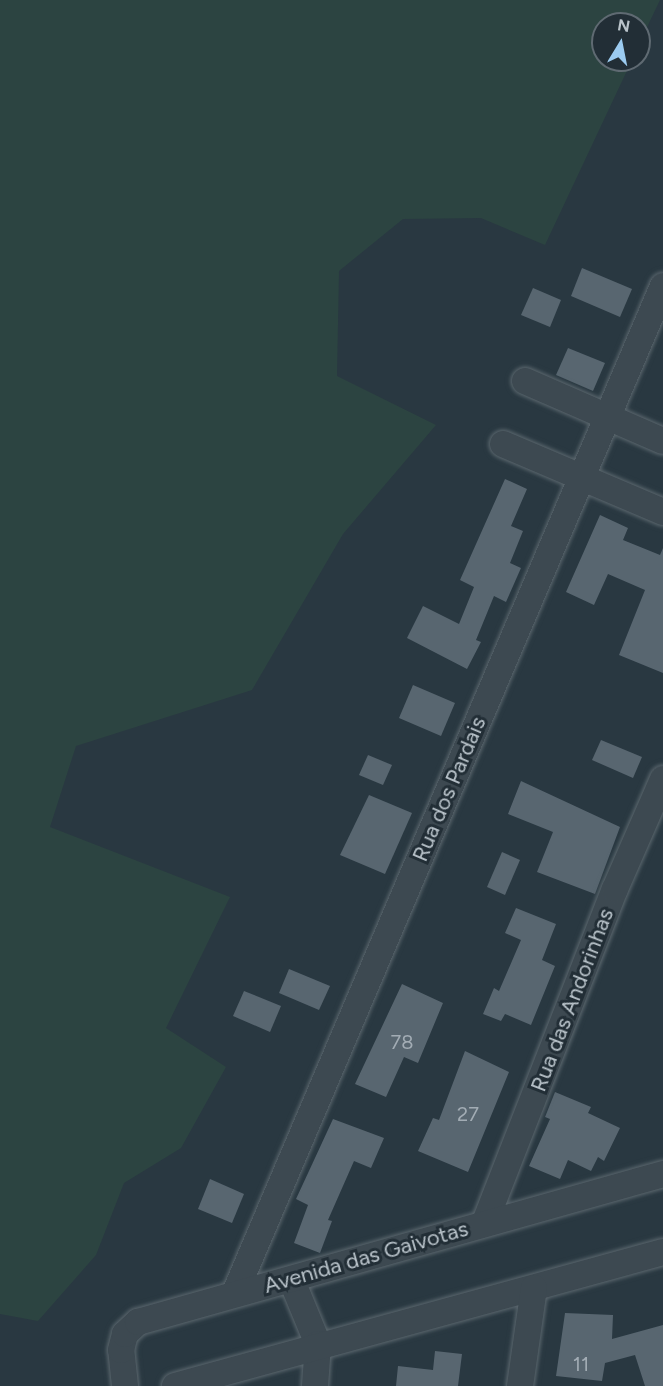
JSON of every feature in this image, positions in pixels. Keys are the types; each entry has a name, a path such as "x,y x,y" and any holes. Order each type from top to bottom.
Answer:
{"street":[{"name":"Rua dos Pardais","path":"235,1293 663,286"},
{"path":"525,381 663,441"},
{"path":"503,444 663,512"},
{"name":"Rua das Andorinhas","path":"485,1222 615,889 663,779"},
{"name":"Avenida das Gaivotas","path":"125,1386 121,1350 125,1334 138,1322 235,1293 292,1281 485,1222 663,1174"},
{"path":"175,1386 318,1344 663,1252"},
{"path":"292,1281 318,1344 315,1386"},
{"path":"520,1386 534,1288"}],"green space":[{"path":"0,0 660,0 651,19 651,12 591,12 591,72 626,72 545,245 481,218 403,219 339,271 337,376 436,425 343,534 252,690 76,746 50,827 230,897 166,1028 226,1067 181,1148 124,1183 96,1255 38,1321 0,1314"}],"building":[{"path":"582,268 632,289 620,317 571,296"},
{"path":"533,288 561,300 550,327 521,315"},
{"path":"568,348 605,363 593,391 556,375"},
{"path":"505,479 527,489 511,526 523,531 510,563 521,568 506,602 494,596 476,640 481,642 467,669 407,638 423,606 459,624 474,587 460,580"},
{"path":"600,515 628,528 623,540 660,555 663,548 663,673 619,655 645,590 608,574 594,605 566,592"},
{"path":"413,685 455,703 441,736 399,718"},
{"path":"601,740 642,757 633,778 592,760"},
{"path":"368,755 392,765 383,785 359,775"},
{"path":"521,781 620,827 595,894 537,872 553,832 508,814"},
{"path":"369,795 412,813 385,874 340,855"},
{"path":"502,852 520,860 505,895 487,887"},
{"path":"516,908 556,924 542,960 555,966 531,1025 505,1014 501,1021 483,1014 494,988 499,991 521,940 505,933"},
{"path":"289,969 330,986 319,1010 279,993"},
{"path":"402,984 443,1003 418,1063 404,1057 386,1097 355,1084"},
{"path":"244,991 281,1006 270,1032 233,1016"},
{"path":"465,1051 509,1072 468,1172 418,1151 433,1118 439,1120"},
{"path":"555,1092 591,1107 588,1113 620,1128 604,1161 598,1157 591,1171 568,1160 560,1179 529,1166 550,1119 545,1117"},
{"path":"333,1119 384,1138 371,1168 354,1161 328,1220 332,1221 320,1253 294,1243 308,1205 296,1199"},
{"path":"210,1179 244,1194 232,1223 198,1209"},
{"path":"565,1313 613,1315 612,1339 663,1325 663,1386 645,1386 635,1355 605,1363 602,1381 556,1376"},
{"path":"435,1351 462,1354 458,1386 396,1386 398,1366 433,1370"}]}
